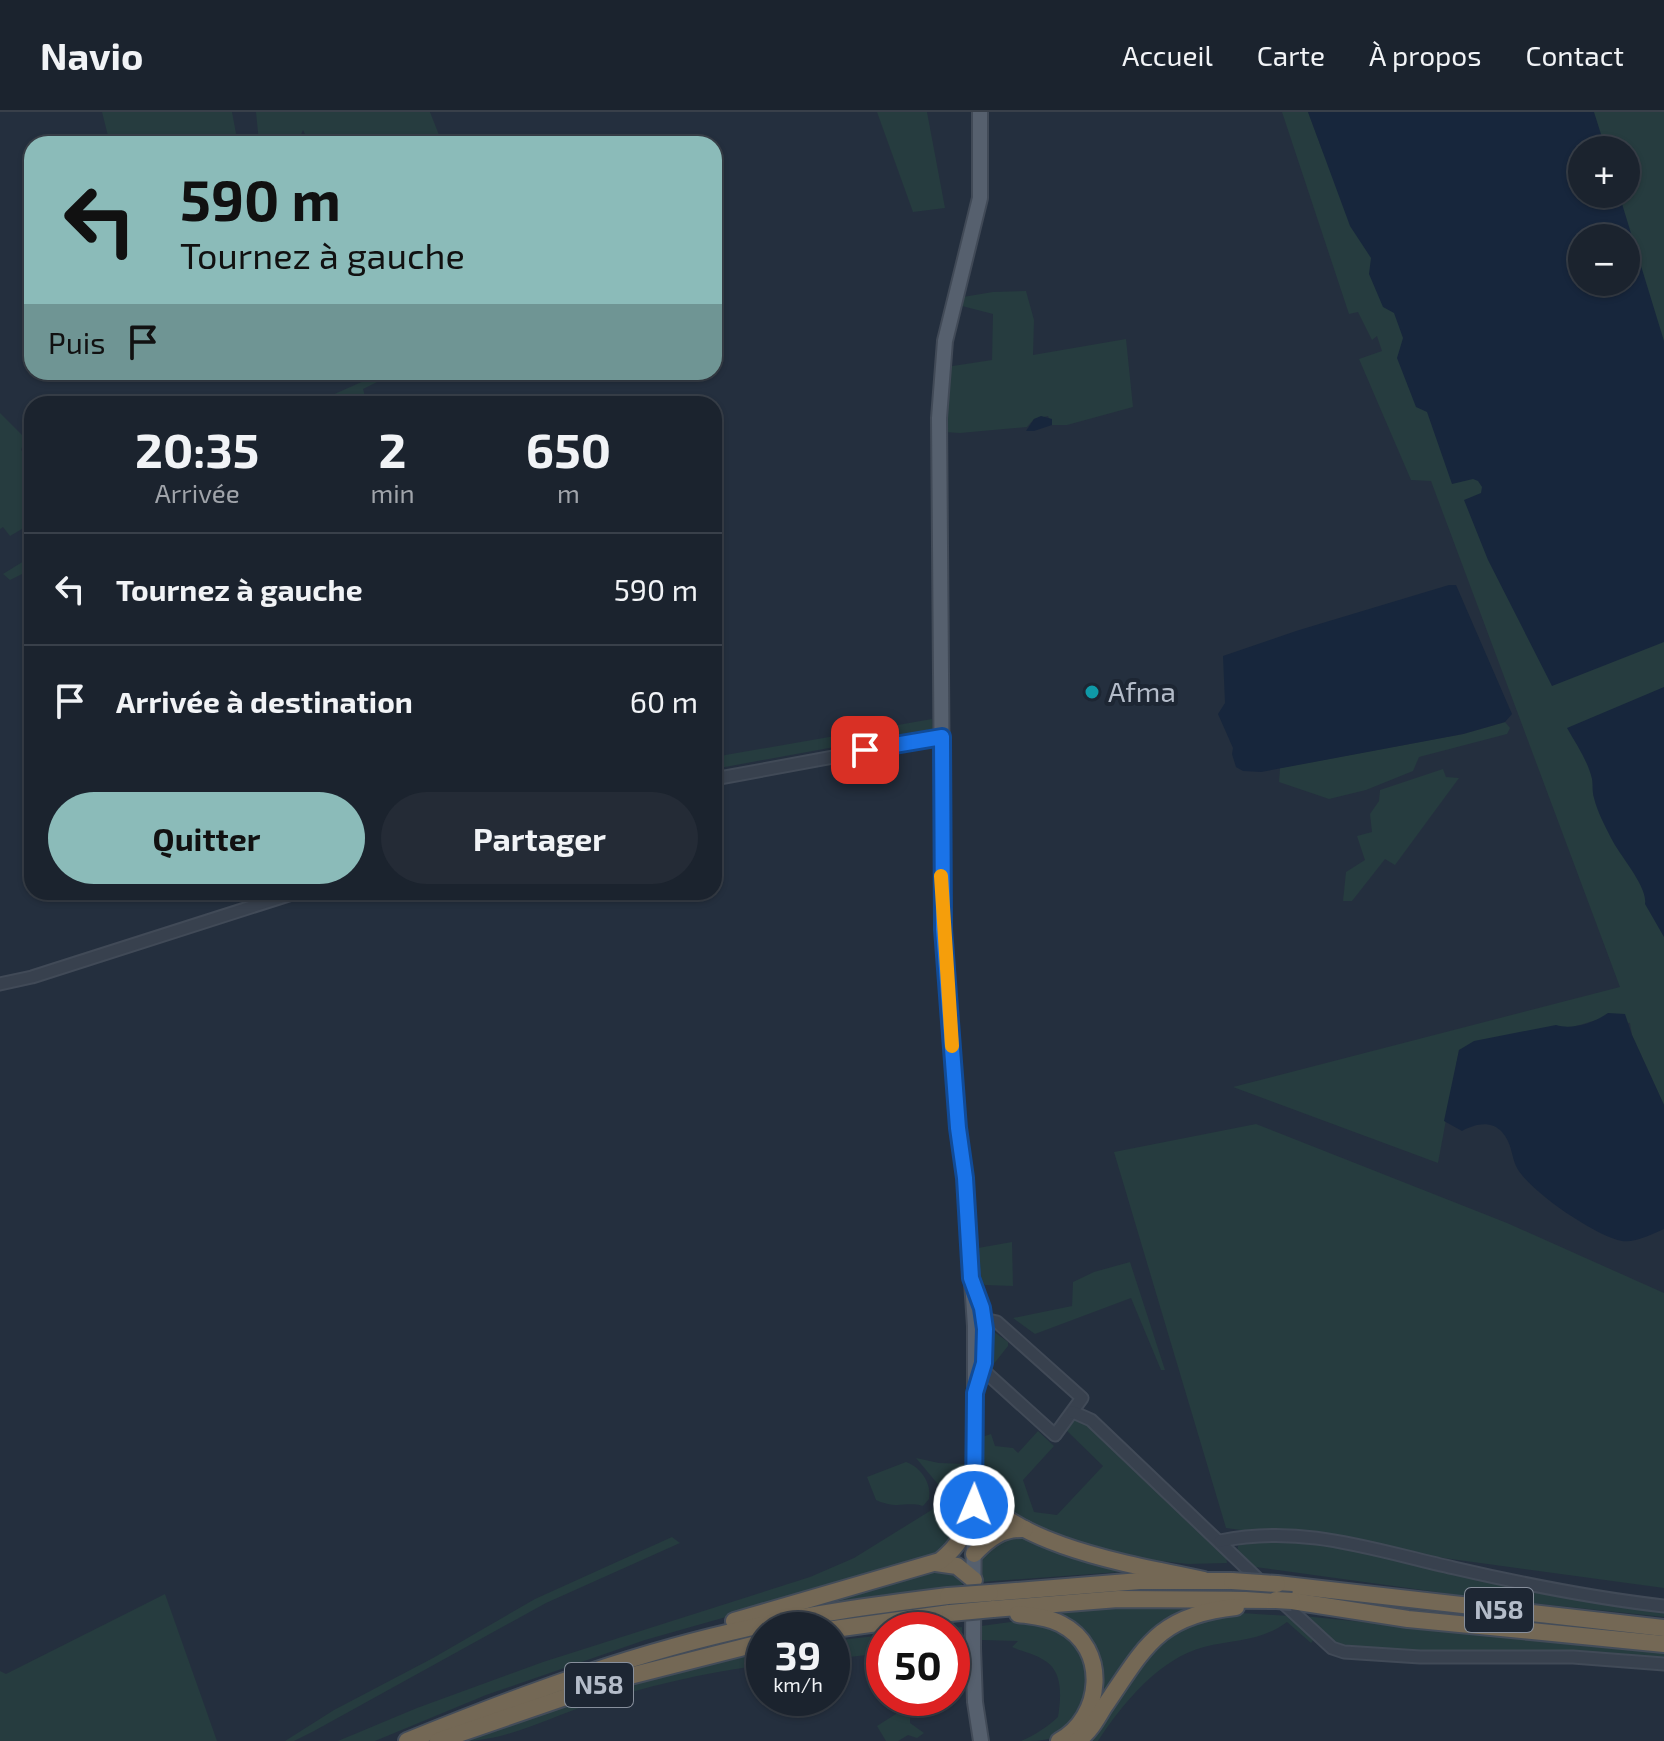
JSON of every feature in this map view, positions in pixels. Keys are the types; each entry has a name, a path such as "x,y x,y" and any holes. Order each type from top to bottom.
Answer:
{"highway":[{"path":"974,1486 993,1509 1027,1529 1075,1550 1204,1580"},
{"path":"678,1645 695,1633 936,1563 953,1551 963,1538 974,1505"},
{"path":"974,1554 998,1533 1027,1529"},
{"path":"936,1563 957,1566 974,1580"},
{"name":"N58","path":"992,1601 1140,1581 1232,1581 1282,1595 1408,1619 1664,1644"},
{"name":"N58","path":"407,1741 530,1692 678,1645 809,1616 992,1601 1118,1599 1246,1602 1282,1595 1664,1628"},
{"path":"992,1601 1061,1624 1077,1636 1088,1651 1094,1667 1093,1699 1081,1724 1059,1741"},
{"path":"1077,1741 1093,1725 1137,1656 1155,1637 1168,1627 1191,1617 1246,1602"},
{"name":"N58","path":"850,1625 949,1604"},
{"name":"N58","path":"438,1741 618,1679 746,1647"}],"main road":[{"path":"974,1390 985,1349 971,1278 943,929 939,390 949,317 979,205 980,112"},
{"path":"980,1323 974,1390 974,1580 975,1702 981,1741"}],"street":[{"path":"722,778 942,737"},
{"path":"0,984 32,977 273,900"},
{"path":"980,1323 997,1322 1082,1398 1055,1435 982,1369"},
{"path":"1073,1412 1091,1420 1332,1648 1344,1652 1420,1657 1573,1657 1664,1664"},
{"path":"1220,1541 1279,1534 1331,1539 1517,1581 1664,1606"}],"green space":[{"path":"102,112 232,112 236,136 108,136"},
{"path":"256,112 430,112 439,135 306,136 303,130 300,136 258,136"},
{"path":"877,112 927,112 945,208 913,212"},
{"path":"1282,112 1308,112 1323,152 1313,112 1664,112 1664,1105 1632,1035 1630,1023 1600,1019 1566,1029 1459,1050 1438,1163 1233,1087 1620,987 1431,481 1411,480 1359,359 1382,351 1377,336 1372,340 1358,312 1349,314"},
{"path":"1026,291 1034,320 1033,355 1126,339 1133,407 1067,425 1052,425 1048,416 1034,419 1027,427 945,432 946,367 992,360 993,314 962,306 963,297"},
{"path":"366,380 381,380 363,389 365,396 330,396"},
{"path":"0,413 24,437 21,450 24,453 24,528 10,536 3,527 0,529"},
{"path":"24,561 24,573 10,580 3,574"},
{"path":"932,719 933,729 722,768 722,756"},
{"path":"1505,722 1510,728 1507,734 1419,757 1413,771 1366,790 1329,799 1279,782 1280,768 1463,734"},
{"path":"1443,769 1446,777 1459,778 1395,865 1385,859 1352,901 1343,901 1346,872 1365,860 1357,836 1372,832 1370,814 1379,801 1380,790"},
{"path":"1256,1124 1507,1223 1664,1293 1664,1588 1341,1544 1664,1610 1664,1617 1473,1597 1248,1566 1237,1553 1238,1546 1246,1540 1286,1536 1226,1528 1114,1152"},
{"path":"1012,1242 1013,1286 985,1285 978,1278 978,1248"},
{"path":"1130,1262 1165,1370 1161,1370 1131,1298 1035,1334 1013,1318 1072,1306 1073,1282 1094,1272"},
{"path":"993,1331 1008,1342 1008,1346 993,1365"},
{"path":"1074,1416 1131,1464 1226,1556 1227,1563 1188,1564 1125,1557 1065,1539 1002,1511 981,1489 982,1437 991,1434 995,1446 1013,1448 1018,1453 1038,1431 1054,1446 1023,1480 1034,1512 1057,1515 1103,1466 1064,1428"},
{"path":"916,1458 966,1464 966,1487 959,1491 942,1489"},
{"path":"906,1462 924,1477 929,1488 929,1499 923,1506 876,1500 867,1477"},
{"path":"958,1498 965,1500 960,1523 953,1538 937,1557 645,1640 486,1695 375,1741 338,1741 543,1662 810,1577 854,1558 938,1506"},
{"path":"981,1503 1009,1524 982,1539"},
{"path":"1012,1532 1148,1570 981,1582 981,1550"},
{"path":"672,1537 680,1543 546,1603 314,1731 294,1741 285,1741 334,1710 535,1599"},
{"path":"944,1568 963,1575 962,1585 778,1612"},
{"path":"1278,1588 1664,1632 1664,1638 1281,1594"},
{"path":"165,1594 217,1741 0,1741 0,1671 6,1674"},
{"path":"960,1600 961,1605 911,1612 883,1612"},
{"path":"1141,1604 1216,1605 1192,1611 1078,1731 1096,1664 1043,1613"},
{"path":"1226,1612 1290,1616 1315,1638 1311,1643 1287,1622 1257,1637 1188,1653 1172,1661 1144,1684 1118,1712 1098,1741 1085,1741 1158,1643 1188,1623"},
{"path":"866,1615 866,1618 850,1621 850,1617"},
{"path":"1303,1616 1664,1652 1664,1660 1426,1653 1338,1647"},
{"path":"1026,1620 1067,1634 1078,1646 1088,1674 1083,1705 1066,1730 1052,1738 1021,1741 1058,1717 1058,1677 1049,1664 1039,1657 1012,1647 1018,1641 981,1640 981,1626"},
{"path":"866,1637 866,1655 850,1657 850,1639"},
{"path":"746,1656 746,1668 653,1686 511,1733 463,1741 626,1686"},
{"path":"893,1716 910,1716 910,1723 924,1733 917,1738 908,1735 898,1741 886,1741 877,1726"}],"water":[{"path":"1308,112 1594,112 1602,136 1568,136 1568,208 1623,208 1628,224 1568,224 1568,296 1640,296 1640,263 1664,341 1664,642 1552,686 1488,560 1464,500 1481,493 1482,487 1473,479 1452,484 1427,412 1416,407 1397,358 1403,338 1394,313 1383,307 1369,274 1371,258 1350,226"},
{"path":"1041,416 1052,419 1052,425 1026,431 1034,419"},
{"path":"1456,585 1512,714 1505,722 1463,734 1261,772 1243,771 1236,767 1233,748 1218,714 1225,703 1223,656"},
{"path":"1664,687 1664,937 1645,904 1638,880 1601,818 1593,796 1588,766 1567,728"},
{"path":"1608,1013 1625,1014 1664,1105 1664,1229 1627,1241 1611,1238 1580,1222 1534,1187 1516,1166 1508,1140 1498,1128 1483,1124 1462,1131 1444,1121 1459,1050 1474,1041 1556,1025 1583,1025"}],"slow traffic":[{"path":"941,876 952,1046"}],"place":[{"name":"Afma","path":"1092,692"}],"route":[{"path":"865,750 942,737 943,929 971,1278 982,1308 985,1329 984,1363 975,1393 974,1505"}]}
